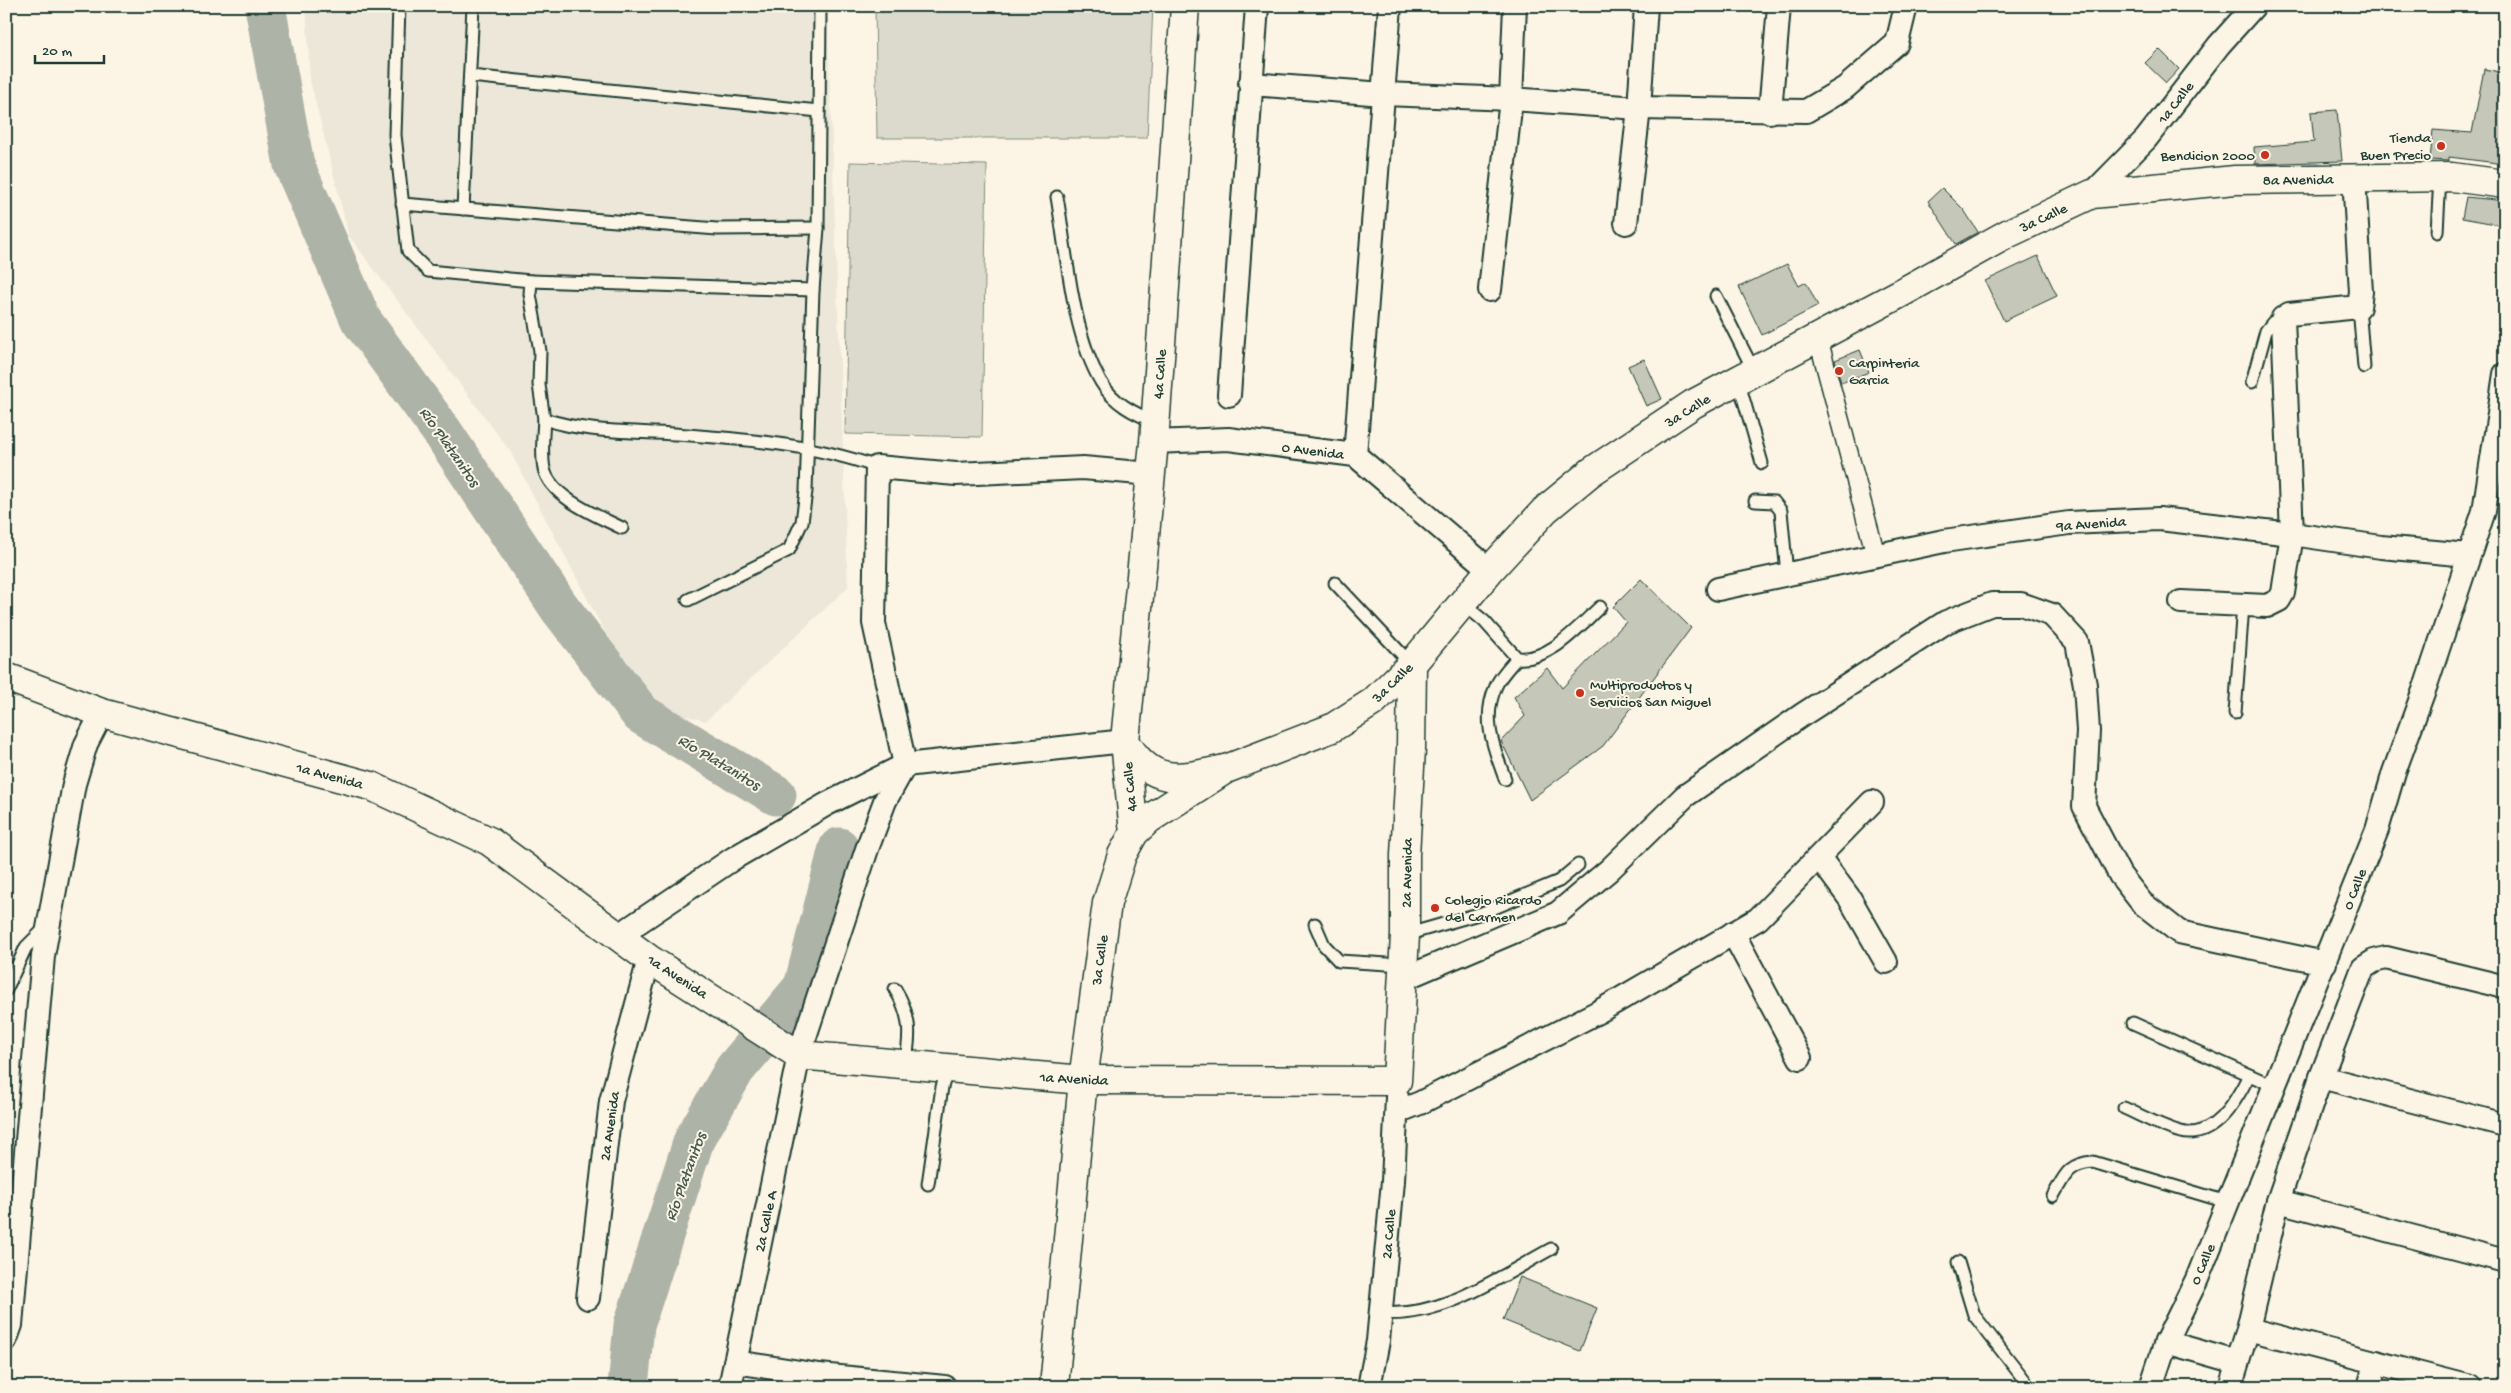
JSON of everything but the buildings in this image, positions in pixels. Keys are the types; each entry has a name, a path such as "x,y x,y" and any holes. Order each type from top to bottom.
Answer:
{"main road":[{"name":"4a Calle","path":"1134,833 1125,741 1155,432 1186,6"},
{"name":"8a Avenida","path":"2092,194 2235,180 2354,177 2440,177 2505,184"},
{"name":"3a Calle","path":"1054,1387 1084,1080 1107,903 1117,866 1134,833 1158,812 1226,769 1310,737 1354,716 1391,686 1412,664 1490,570 1545,510 1591,472 1693,404 2009,233 2092,194"},
{"name":"2a Avenida","path":"1397,1081 1405,936 1405,855 1411,749 1412,664"},
{"name":"1a Avenida","path":"6,677 102,713 371,786 489,841 649,959 796,1052 1084,1080 1397,1081"},
{"name":"4a Calle","path":"1125,741 1136,760 1146,768 1174,778 1190,777 1226,769"}],"street":[{"path":"1229,394 1257,6"},
{"path":"1355,455 1390,6"},
{"path":"1490,290 1511,99 1515,6"},
{"path":"1626,223 1639,108 1646,6"},
{"path":"1770,112 1779,6"},
{"path":"1250,84 1384,94 1511,99 1639,108 1770,112 1806,111 1845,88 1897,43 1906,6"},
{"name":"1a Calle","path":"2092,194 2146,138 2219,45 2254,6"},
{"path":"2180,602 2267,606 2279,600 2284,593 2292,534 2284,320 2289,314 2359,308 2360,292 2354,177"},
{"path":"1818,338 1876,556"},
{"name":"0 Calle","path":"2151,1387 2166,1342 2197,1278 2378,830 2394,772 2427,682 2484,511 2499,446 2505,374"},
{"name":"0 Avenida","path":"1155,432 1355,455 1490,570"},
{"path":"905,765 874,623 877,467 956,474 1083,468 1151,474"},
{"name":"9a Avenida","path":"1718,589 1944,542 2078,523 2159,519 2292,534 2381,547 2468,555"},
{"path":"1403,972 1558,914 1609,870 1685,796 1802,715 1946,622 1992,604 2021,604 2052,615 2077,642 2085,685 2088,731 2084,806 2120,875 2142,903 2180,932 2325,963"},
{"path":"6,1339 11,1325 43,956 74,784 86,744 102,713"},
{"path":"618,936 734,858 827,804 905,765 1125,741"},
{"name":"2a Calle A","path":"730,1387 796,1052 885,801 905,765"},
{"path":"1397,1112 1420,1103 1598,1012 1758,919 1872,802"},
{"path":"1819,857 1850,899 1886,962"},
{"path":"1734,933 1800,1058"},
{"path":"2230,1387 2236,1362 2248,1328 2278,1201 2321,1077 2363,968 2374,961 2386,958 2505,986"},
{"name":"2a Avenida","path":"588,1298 611,1101 649,959"},
{"path":"2321,1077 2505,1125"},
{"name":"2a Calle","path":"1369,1387 1378,1341 1397,1112 1397,1081"},
{"path":"2278,1201 2505,1260"},
{"path":"2248,1328 2471,1387"},
{"path":"2166,1342 2236,1362"},
{"path":"735,1362 820,1375 945,1387"},
{"path":"2369,1387 2376,1362"}],"lane":[{"path":"399,6 395,135 402,204 408,251 428,271 531,281 813,290"},
{"path":"463,209 473,6"},
{"path":"688,600 789,550 802,522 813,290 818,228 820,12"},
{"path":"470,76 819,111"},
{"path":"2437,232 2440,177"},
{"path":"1057,197 1080,330 1101,383 1155,432"},
{"path":"402,204 717,229 818,228"},
{"path":"531,281 530,294 540,351 539,385 544,418 544,470 556,490 581,507 622,528"},
{"path":"1716,296 1746,376 1762,463"},
{"path":"2359,308 2364,367"},
{"path":"2252,382 2266,331 2273,322 2284,320"},
{"path":"544,418 571,427 603,432 674,434 807,448 849,457 877,467"},
{"path":"1754,501 1774,502 1781,511 1787,574"},
{"path":"1335,583 1412,664"},
{"path":"1462,603 1484,621 1517,658"},
{"path":"2234,713 2243,605"},
{"path":"1505,779 1490,738 1490,707 1496,685 1517,658 1536,656 1561,642 1600,607"},
{"path":"1405,936 1490,910 1559,881 1578,865"},
{"path":"1315,924 1324,945 1339,961 1403,972"},
{"path":"6,990 26,947 48,925"},
{"path":"895,990 905,1005 909,1018 905,1064"},
{"path":"2133,1023 2274,1086"},
{"path":"928,1184 942,1088 948,1068"},
{"path":"2124,1108 2182,1132 2209,1129 2237,1100 2249,1075"},
{"path":"2053,1196 2069,1169 2076,1165 2093,1162 2227,1202"},
{"path":"1380,1313 1397,1315 1450,1304 1551,1249"},
{"path":"1958,1262 1974,1315 2030,1387"}],"shaded area":[{"path":"306,6 827,6 848,587 706,721 643,705 510,451 349,236 310,80"},
{"path":"875,6 1153,6 1147,138 877,138"},
{"path":"850,162 987,165 982,437 845,434"}],"waterway":[{"name":"Río Platanitos","path":"265,6 294,165 361,320 443,433 559,607 641,714 776,795"},
{"name":"Río Platanitos","path":"628,1387 634,1325 694,1140 735,1069 804,987 839,848"}],"place":[{"name":"Tienda Buen Precio","path":"2441,146"},
{"name":"Bendicion 2000","path":"2265,155"},
{"name":"Carpinteria Garcia","path":"1839,371"},
{"name":"Multiproductos y Servicios San Miguel","path":"1580,693"},
{"name":"Colegio Ricardo del Carmen","path":"1435,908"}]}
